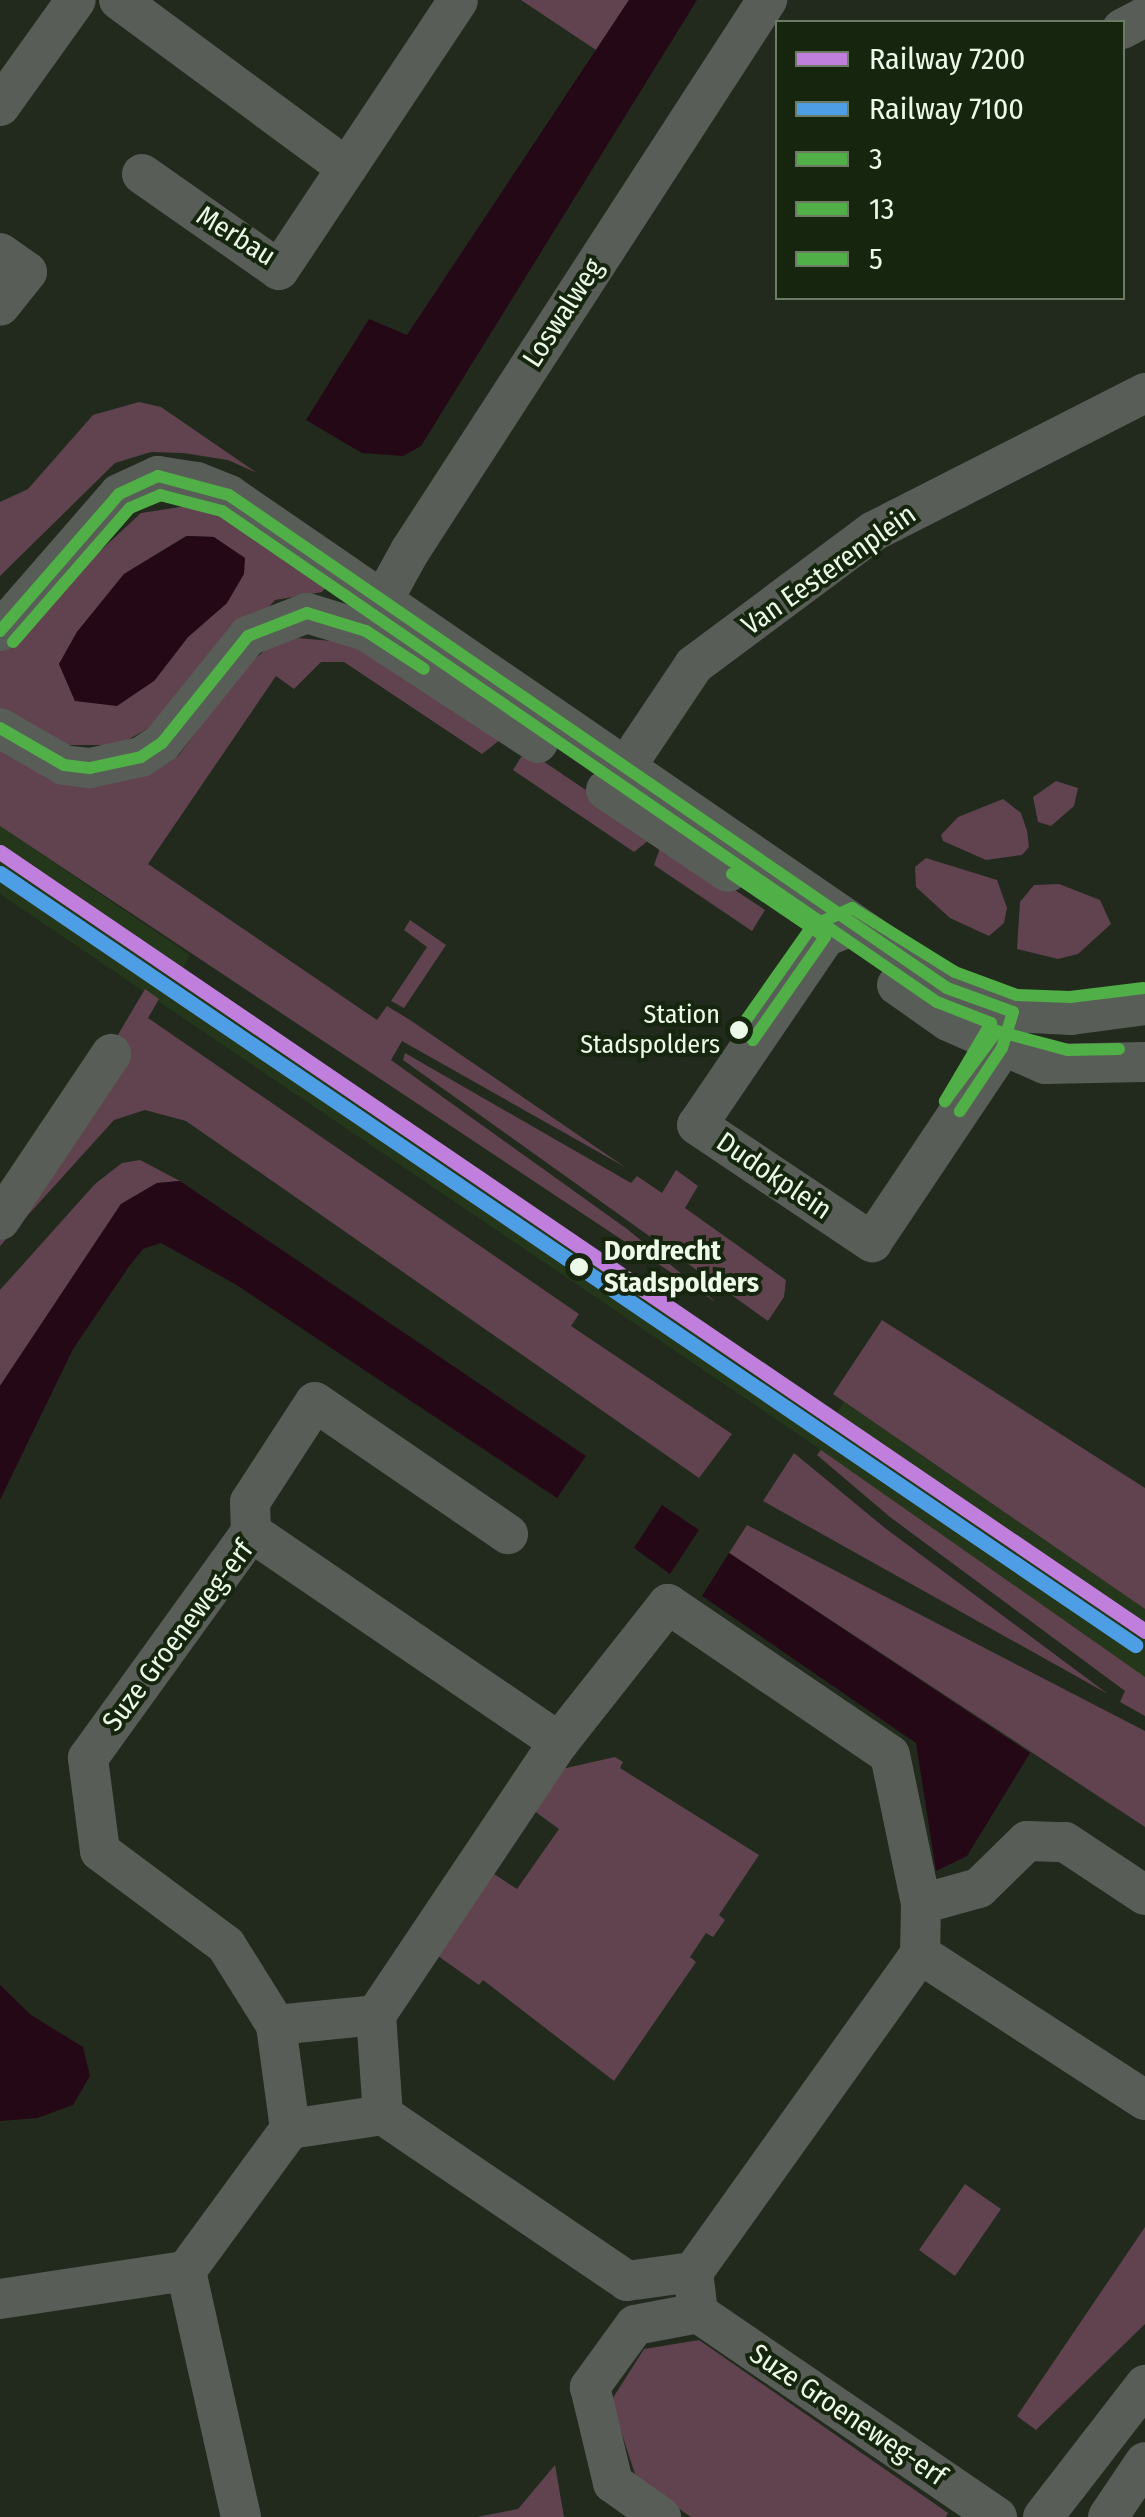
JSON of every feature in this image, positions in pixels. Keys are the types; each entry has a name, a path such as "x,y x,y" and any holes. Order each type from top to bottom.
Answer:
{"street":[{"path":"0,106 76,0"},
{"path":"119,0 348,168"},
{"name":"Loswalweg","path":"374,616 767,0"},
{"name":"Merbau","path":"142,174 279,270 458,2"},
{"path":"0,253 27,272 0,306"},
{"name":"Van Eesterenplein","path":"616,780 694,665 874,531 1145,393"},
{"path":"0,631 120,494 158,476 229,495 374,616 840,931 948,1021 1008,1030 1071,1015 1145,1005"},
{"path":"0,728 64,765 116,765 162,743 248,636 307,613 374,616"},
{"name":"Dudokplein","path":"840,931 696,1125 872,1242 1008,1030"},
{"path":"1008,1030 1066,1068 1145,1062"},
{"path":"0,1220 111,1054"},
{"path":"251,1532 250,1502 315,1402 508,1534"},
{"name":"Suze Groeneweg-erf","path":"290,2129 276,2025 226,1944 100,1851 88,1758 251,1532 560,1742"},
{"path":"383,2115 376,2015 560,1742 657,1610 678,1607 890,1755 922,1904 920,1954 694,2272 698,2313 635,2326 590,2386 614,2483 661,2517"},
{"path":"922,1904 979,1888 1027,1840 1065,1842 1145,1894"},
{"path":"920,1954 1145,2100"},
{"path":"276,2025 376,2015"},
{"path":"0,2299 186,2271 290,2129 383,2115 626,2281 694,2272"},
{"path":"186,2271 240,2517"},
{"path":"626,2281 635,2326"},
{"name":"Suze Groeneweg-erf","path":"698,2313 998,2517"},
{"path":"1044,2517 1145,2386"},
{"path":"1108,2517 1145,2462"}],"shaded area":[{"path":"521,0 629,0 596,50"},
{"path":"629,0 697,0 421,446 403,456 362,453 306,420 369,319 407,335"},
{"path":"139,402 161,407 257,473 228,460 183,453 151,452 115,463 0,576 0,502 28,489 93,415"},
{"path":"199,504 330,582 322,592 275,600 164,719 119,745 61,745 0,711 0,644 141,513","holes":["186,536 214,537 227,603 188,637 154,681 75,701 59,664 77,632 124,574"]},
{"path":"187,536 214,537 245,558 244,574 227,603 188,637 154,681 117,706 75,701 59,664 77,632 124,574"},
{"path":"298,638 343,642 400,666 501,739 482,754 344,662 321,662 294,689 276,676 148,864 377,1020 387,1006 625,1167 402,1041 391,1060 627,1229 717,1303 0,826 0,739 142,774 178,756 245,667 269,647"},
{"path":"521,757 537,757 654,836 634,852 513,770"},
{"path":"1056,781 1078,788 1074,806 1051,826 1038,822 1033,797"},
{"path":"1003,799 1021,813 1029,847 1022,855 986,860 943,841 941,835 958,817"},
{"path":"0,826 190,955 183,968 837,1412 844,1402 1145,1609 1145,1685 997,1581 967,1574 890,1517 817,1455 820,1449 0,894"},
{"path":"662,842 765,910 752,931 654,865"},
{"path":"926,858 997,880 1007,908 1004,923 989,936 950,918 916,887 915,867"},
{"path":"1059,884 1100,900 1111,924 1078,954 1058,959 1017,949 1020,902 1034,885"},
{"path":"410,920 446,945 404,1008 391,1001 427,947 404,930"},
{"path":"145,989 159,999 148,1018 579,1314 571,1326 732,1434 699,1478 186,1121 145,1110 114,1120 0,1246 0,1234"},
{"path":"405,1053 631,1183 637,1176 662,1193 676,1170 698,1186 685,1208 786,1280 784,1297 768,1321 403,1060"},
{"path":"140,1160 180,1181 157,1183 121,1204 0,1386 0,1290 95,1184 122,1163"},
{"path":"180,1181 586,1456 557,1498 235,1284 161,1243 143,1249 73,1349 0,1500 0,1386 121,1204 157,1183"},
{"path":"882,1320 1145,1488 1145,1609 833,1394"},
{"path":"821,1450 1145,1677 1145,1716 1120,1702 1125,1691 890,1517 817,1455"},
{"path":"794,1453 885,1528 1108,1694 763,1501"},
{"path":"662,1505 699,1530 670,1574 634,1548"},
{"path":"747,1525 1145,1731 1145,1827 729,1553"},
{"path":"729,1553 1030,1753 967,1856 936,1871 916,1743 702,1596"},
{"path":"615,1757 623,1762 620,1768 759,1855 719,1915 725,1920 713,1937 706,1933 690,1957 696,1962 614,2081 483,1980 479,1985 438,1956 494,1874 517,1889 559,1829 533,1810 562,1769"},
{"path":"0,1985 31,2015 83,2047 90,2076 73,2105 37,2118 0,2121"},
{"path":"965,2184 1001,2209 955,2276 919,2250"},
{"path":"1145,2227 1145,2324 1036,2430 1017,2416"},
{"path":"699,2340 948,2513 946,2517 691,2517 637,2480 611,2401 644,2349"},
{"path":"555,2465 564,2517 477,2517 518,2509"}],"rail line":[{"name":"7200","path":"0,852 1145,1631"},
{"name":"7100","path":"0,873 1135,1645"}],"transit line":[{"name":"3","path":"0,631 119,494 158,476 229,495 947,988 1013,1012 1002,1048 960,1111"},
{"name":"13","path":"13,642 130,508 160,495 222,511 937,1002 991,1023 945,1101"},
{"name":"3","path":"0,728 64,765 90,768 141,757 162,743 248,636 307,613 366,631 424,669"},
{"name":"3","path":"732,874 825,937 753,1040"},
{"name":"5","path":"739,1030 812,926 852,908 955,972 1017,995 1070,997 1143,988"},
{"name":"5","path":"945,1101 997,1031 1068,1050 1119,1049"}],"place":[{"name":"Station Stadspolders","path":"739,1030"},
{"name":"Dordrecht Stadspolders","path":"579,1267"}]}
